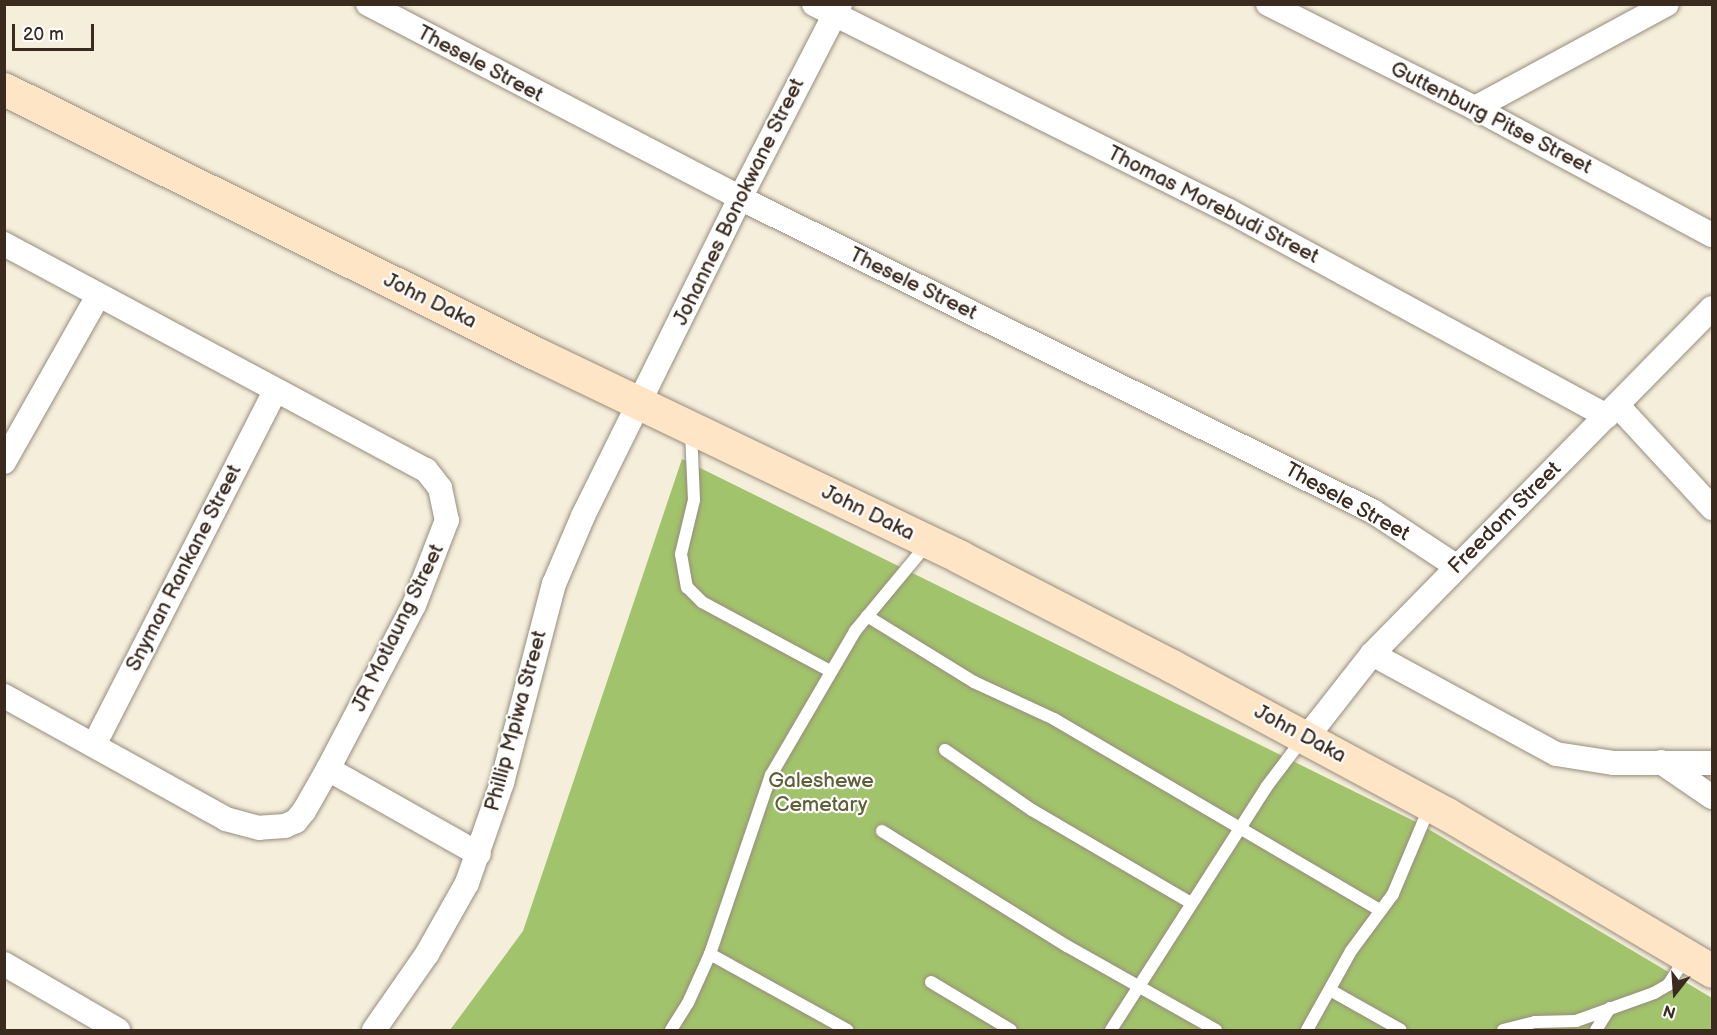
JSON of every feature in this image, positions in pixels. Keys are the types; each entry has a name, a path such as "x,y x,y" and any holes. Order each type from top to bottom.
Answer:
{"street":[{"name":"Thesele Street","path":"368,4 740,198 1374,512 1456,566"},
{"path":"1475,108 1667,4"},
{"name":"Johannes Bonokwane Street","path":"640,401 830,8"},
{"name":"Thomas Morebudi Street","path":"830,8 1229,211 1612,411 1713,508"},
{"name":"Guttenburg Pitse Street","path":"1286,8 1713,235"},
{"name":"John Daka","path":"4,89 321,248 929,542 1306,737 1430,805 1700,964"},
{"name":"JR Motlaung Street","path":"4,244 426,470 440,488 446,509 444,533 414,605 328,769 296,821 259,828 226,819 4,696"},
{"path":"4,462 98,296"},
{"name":"Freedom Street","path":"1306,737 1372,654 1456,566 1713,308"},
{"name":"Snyman Rankane Street","path":"94,745 275,391"},
{"name":"Phillip Mpiwa Street","path":"374,1030 447,920 478,854 502,783 554,584 640,401"},
{"path":"1372,654 1556,754 1614,763 1713,763"},
{"path":"1661,762 1713,797"},
{"path":"328,769 478,854"},
{"path":"4,964 117,1030"}],"lane":[{"path":"690,427 694,500 681,554 687,587 702,602 830,671"},
{"path":"671,1030 688,1003 710,954 771,775 830,671 867,616 929,542"},
{"path":"867,616 985,688 1054,719 1380,910"},
{"path":"1112,1030 1239,829 1306,737"},
{"path":"945,750 1032,810 1191,903"},
{"path":"1307,1030 1405,871 1430,805"},
{"path":"882,831 1139,989 1216,1030"},
{"path":"710,954 847,1030"},
{"path":"1503,1030 1535,1022 1576,1021 1662,989 1700,964"},
{"path":"932,982 1011,1030"},
{"path":"1330,990 1401,1030"},
{"path":"1596,1030 1610,1008"}],"green space":[{"name":"Galeshewe Cemetary","path":"682,459 1420,824 1712,998 1712,1030 450,1030 523,931"}]}
